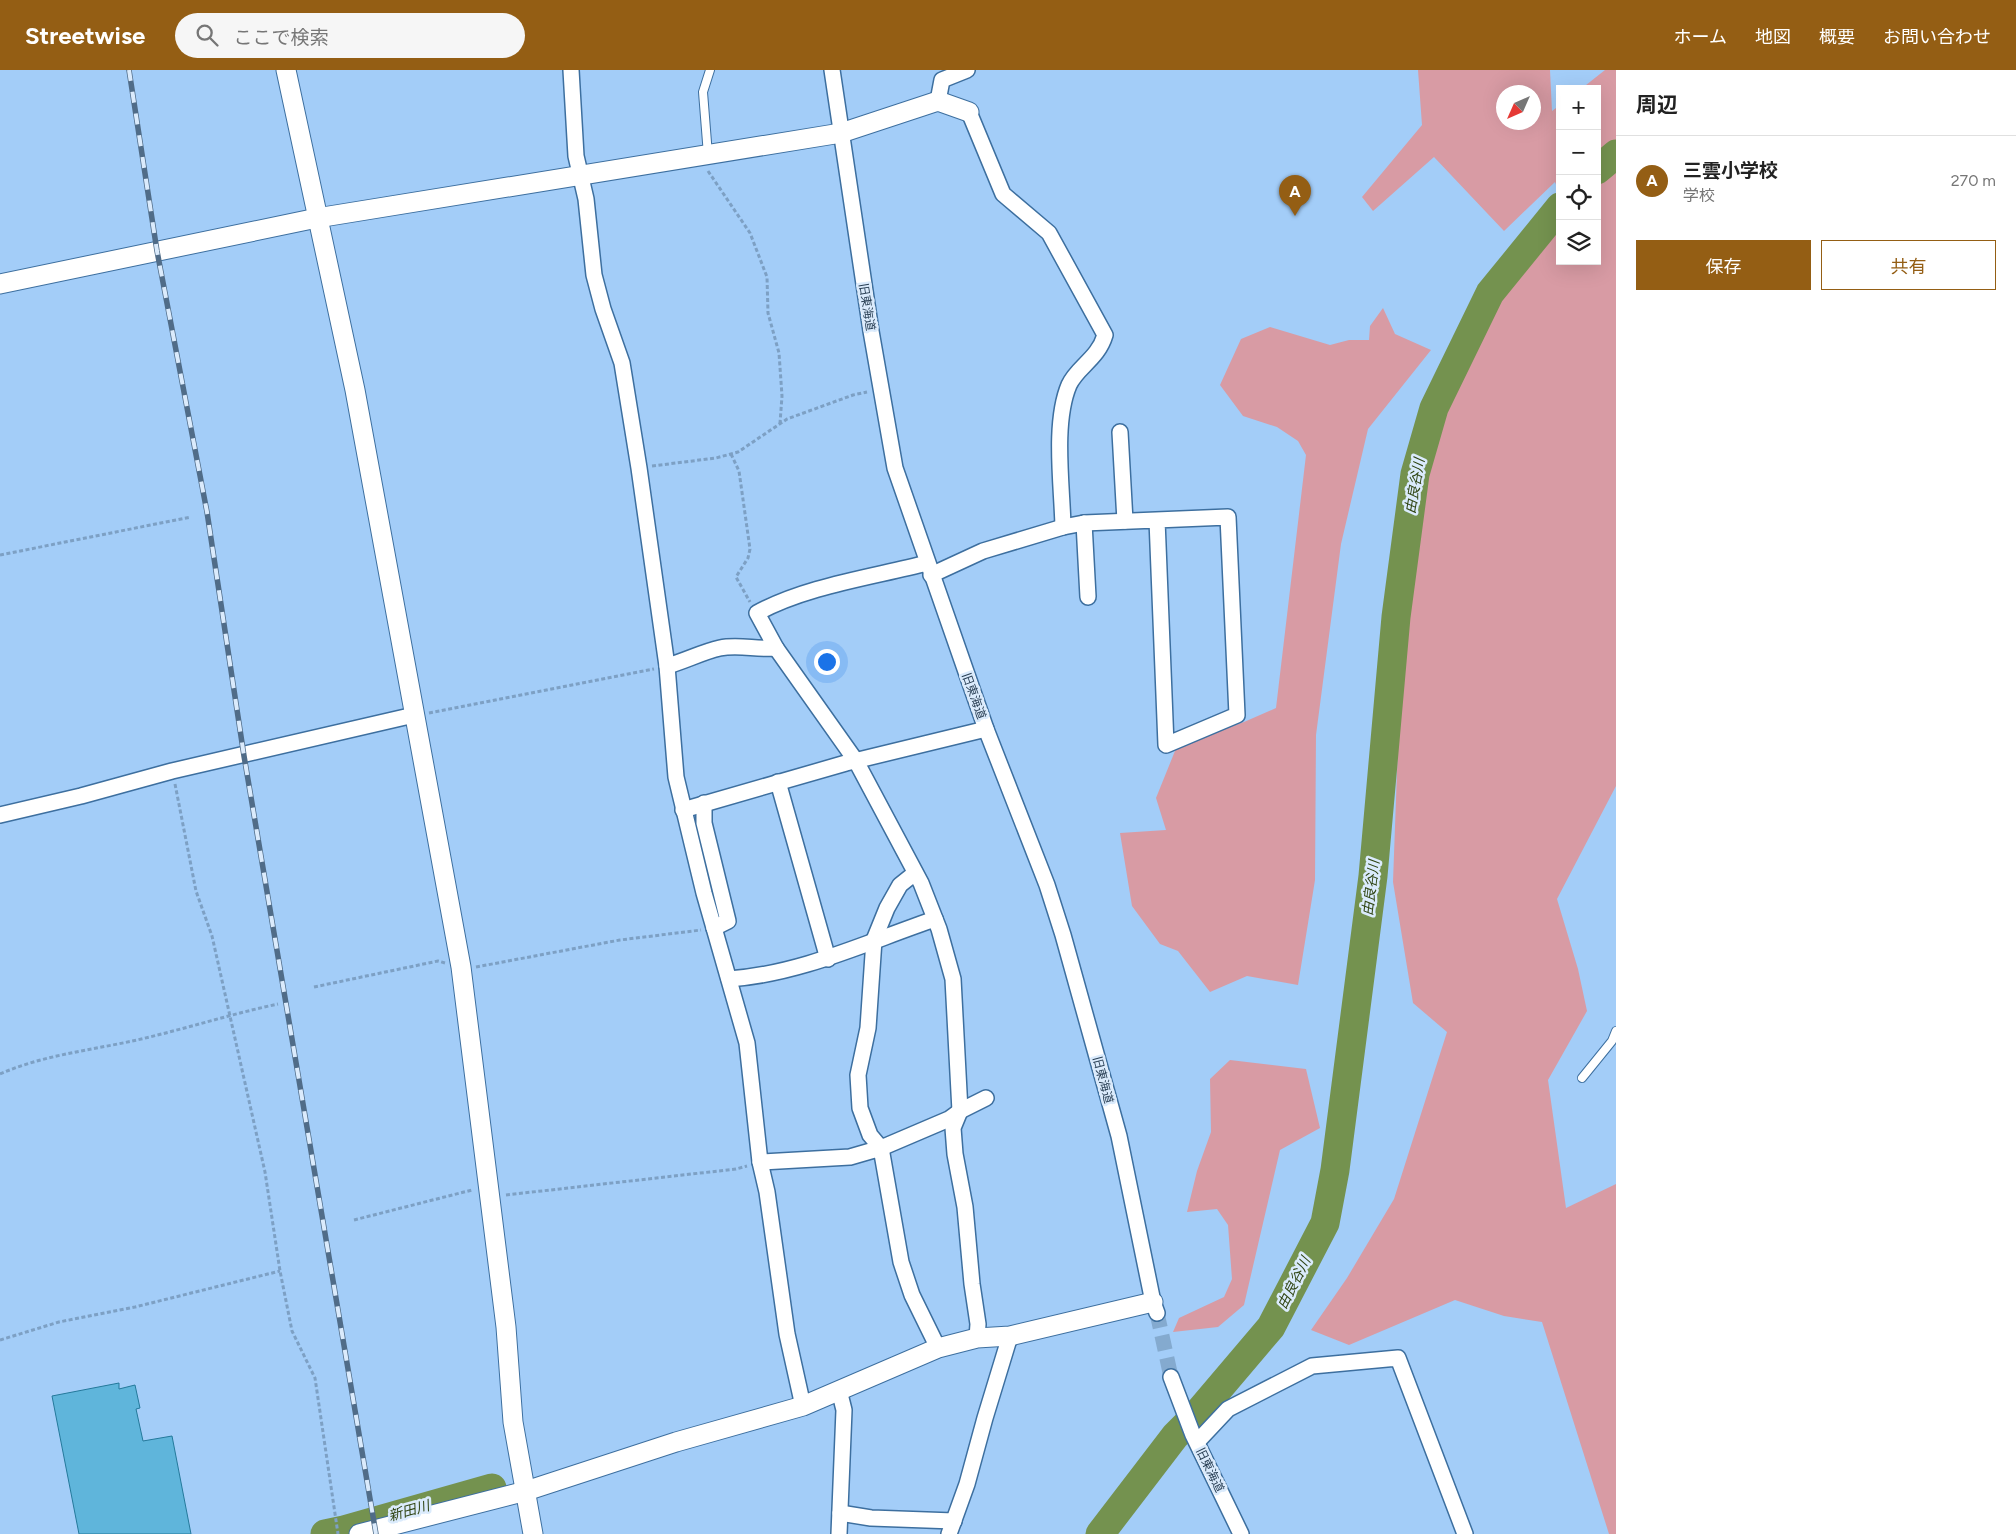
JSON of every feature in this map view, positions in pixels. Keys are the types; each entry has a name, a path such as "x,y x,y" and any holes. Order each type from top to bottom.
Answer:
{"street":[{"path":"286,70 355,390 461,967 506,1327 513,1422 533,1534"},
{"path":"571,70 576,156 581,175 594,275 603,309 622,363 639,468 667,666 676,777 714,928 747,1043 760,1162 767,1192 787,1334 802,1406"},
{"name":"旧東海道","path":"832,70 880,390 895,468 986,729 1047,886 1063,936 1118,1136 1155,1307"},
{"path":"938,101 942,80 967,70"},
{"path":"0,284 317,218 841,133 938,101 969,112 1003,194 1049,232 1105,335 1102,347 1070,382 1062,406 1060,423 1063,527"},
{"path":"1120,432 1125,521"},
{"path":"977,1338 978,1324 972,1284 965,1207 954,1145 953,1128 960,1111 953,980 935,919 915,873 856,760 776,648 757,613 772,605 805,593 929,569 1063,527 1084,523 1228,517 1237,715 1166,746 1157,520"},
{"path":"1084,523 1088,597"},
{"path":"667,666 720,648 743,646 762,650 776,648"},
{"path":"0,815 81,796 172,771 414,715"},
{"path":"683,810 856,760 986,729"},
{"path":"778,782 828,959"},
{"path":"704,803 704,823 728,921 714,928"},
{"path":"915,873 900,885 887,908 874,940 868,1028 858,1075 860,1108 870,1135 881,1148 901,1262 912,1295 938,1348"},
{"path":"729,979 759,977 828,959 874,940 935,919"},
{"path":"760,1162 850,1157 881,1148 949,1119 960,1111 986,1098"},
{"path":"359,1534 526,1492 676,1442 802,1406 938,1348 977,1338 1010,1336 1155,1307"},
{"path":"840,1513 951,1528 967,1484 984,1418 1010,1336"},
{"path":"1195,1438 1228,1409 1312,1366 1398,1358 1465,1534"},
{"name":"旧東海道","path":"1171,1377 1195,1438 1241,1534"},
{"path":"839,1390 844,1410 839,1534"}],"lane":[{"path":"703,155 704,92 710,70"},
{"path":"1582,1078 1612,1040 1616,1031"}],"path":[{"path":"703,155 750,233 767,278 768,313 779,353 782,396 780,423"},
{"path":"639,468 716,458 738,452 787,419 853,395 880,390"},
{"path":"731,454 739,471 750,549 748,558 736,577 757,613"},
{"path":"0,555 191,518"},
{"path":"414,715 667,666"},
{"path":"172,771 196,891 212,936 266,1172 280,1271 292,1332 316,1378 338,1534"},
{"path":"314,987 438,961 461,967 482,966 620,940 714,928"},
{"path":"0,1074 76,1052 184,1029 229,1015 278,1004"},
{"path":"354,1220 472,1190 490,1195 502,1195 736,1169 760,1162"},
{"path":"0,1340 58,1322 135,1307 280,1271"}],"shaded area":[{"path":"1418,70 1550,70 1552,111 1556,108 1556,185 1555,182 1504,231 1434,157 1373,211 1362,197 1422,125"},
{"path":"1605,70 1616,70 1616,786 1557,899 1578,969 1587,1011 1548,1080 1566,1208 1616,1184 1616,1534 1609,1534 1542,1322 1504,1316 1455,1300 1349,1345 1311,1330 1347,1278 1394,1199 1447,1032 1413,1003 1393,882 1400,689 1436,421 1501,296 1556,234 1556,265 1601,265 1601,85 1586,85"},
{"path":"1383,308 1395,334 1431,350 1368,429 1341,544 1316,735 1315,880 1298,985 1247,976 1210,992 1178,951 1160,944 1132,906 1120,833 1166,830 1156,798 1177,746 1244,722 1276,708 1306,455 1298,441 1277,427 1243,416 1220,385 1241,339 1270,327 1330,345 1349,340 1369,340 1370,326"},
{"path":"1230,1060 1306,1069 1320,1128 1280,1150 1244,1305 1218,1327 1173,1332 1179,1318 1224,1297 1232,1279 1228,1225 1217,1209 1187,1212 1197,1171 1211,1132 1210,1079"}],"building":[{"path":"119,1383 119,1389 135,1385 140,1408 136,1409 143,1441 172,1436 191,1534 79,1534 52,1396"}],"waterway":[{"name":"由良谷川","path":"1601,167 1616,154"},
{"name":"由良谷川","path":"1100,1534 1175,1436 1198,1413 1271,1327 1325,1223 1335,1170 1373,876 1396,617 1415,474 1434,408 1490,293 1556,212"},
{"name":"新田川","path":"325,1534 492,1488"}],"tunnel":[{"path":"1157,1313 1171,1377"}],"railway":[{"path":"129,70 157,251 207,512 244,756 376,1534"}],"place":[{"name":"三雲小学校","path":"1295,216"}]}
